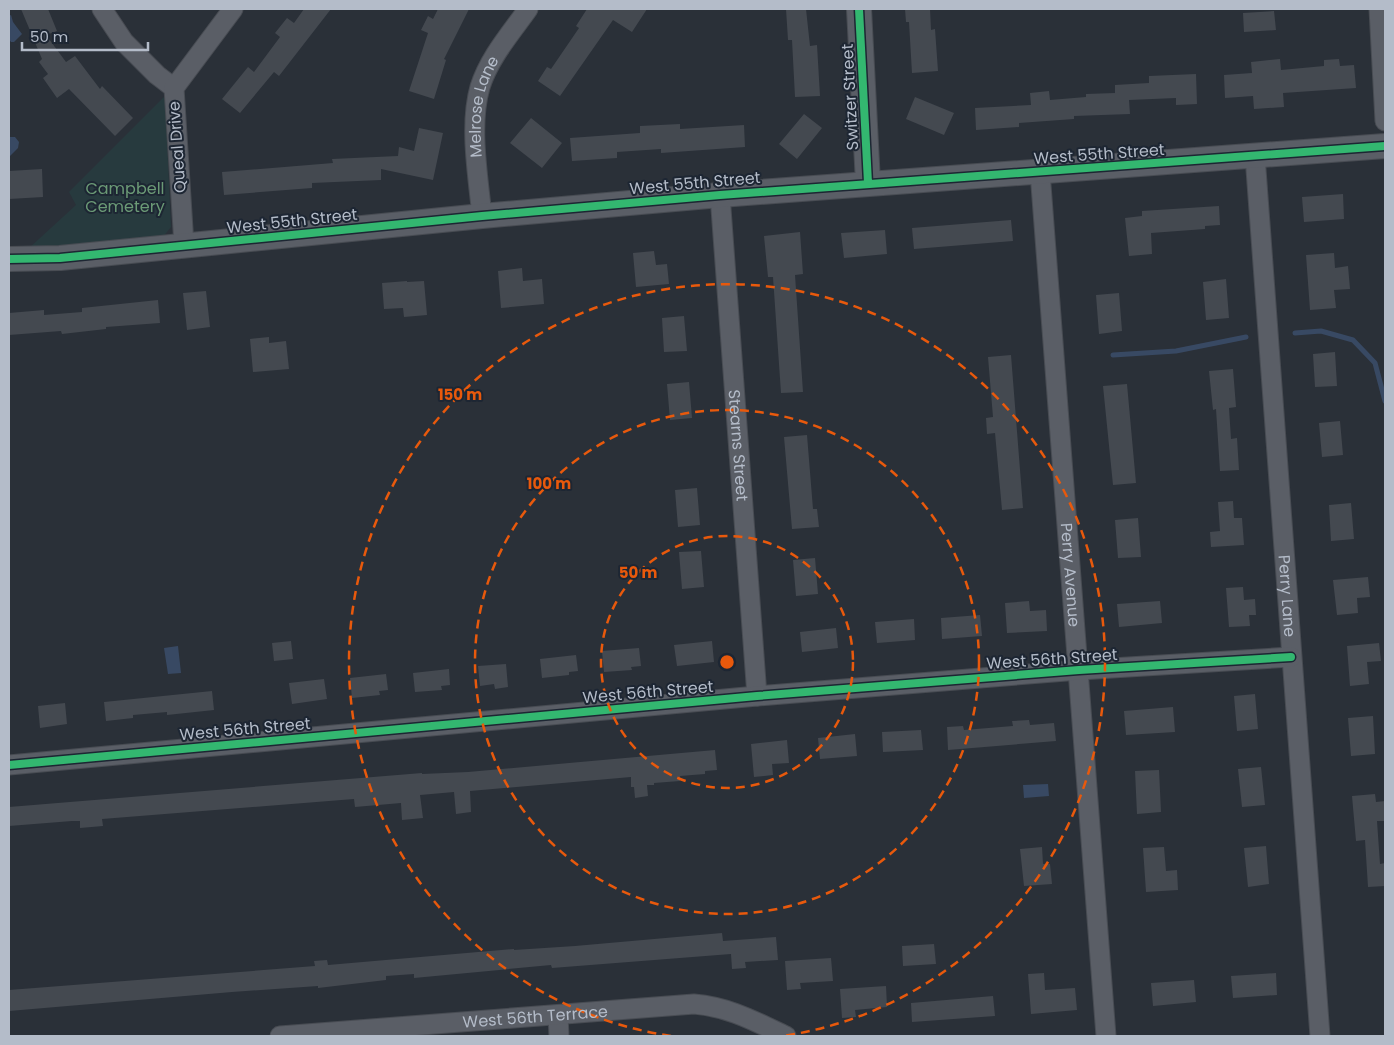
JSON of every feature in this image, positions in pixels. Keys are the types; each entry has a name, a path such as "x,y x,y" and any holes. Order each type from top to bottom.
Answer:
{"street":[{"path":"102,9 124,42 156,75 174,88"},
{"name":"Queal Drive","path":"184,245 174,88 233,9"},
{"name":"Melrose Lane","path":"482,216 474,130 480,88 486,72 528,9"},
{"name":"Switzer Street","path":"859,9 868,183"},
{"path":"1379,9 1385,121"},
{"name":"West 55th Street","path":"9,259 60,258 482,216 720,195 1385,146"},
{"name":"Perry Lane","path":"1255,156 1320,1036"},
{"name":"Perry Avenue","path":"1040,172 1106,1036"},
{"name":"Stearns Street","path":"720,195 757,696"},
{"name":"West 56th Street","path":"9,765 757,696 1079,670 1291,656"},
{"name":"West 56th Terrace","path":"280,1036 694,1004 728,1010 786,1036"},
{"path":"558,1015 559,1036"}],"green space":[{"name":"Campbell Cemetery","path":"165,96 171,227 162,238 28,249 76,205 69,192"}],"water":[{"path":"11,15 13,22 22,34 14,42 11,42 9,39 9,16"},
{"path":"9,137 15,137 19,142 18,148 9,157"},
{"path":"178,646 181,673 168,674 164,648"},
{"path":"1048,784 1049,796 1024,798 1023,785"}],"building":[{"path":"21,9 48,9 57,31 46,35 66,62 75,56 100,89 102,86 133,118 115,136 69,89 57,98 43,78 48,74 39,62 42,59"},
{"path":"304,9 331,9 279,76 274,72 240,113 222,99 248,67 254,72 280,37 275,33 287,18 294,23"},
{"path":"438,9 469,9 444,59 446,60 434,99 409,91 428,33 421,30 428,16 433,19"},
{"path":"587,9 647,9 632,32 613,20 560,96 538,81 547,67 551,69 579,28 576,26"},
{"path":"786,9 806,9 810,46 817,45 820,96 795,97 792,40 788,40"},
{"path":"905,9 930,9 931,30 935,29 938,71 912,73 909,22 906,22"},
{"path":"1274,11 1276,30 1244,32 1243,13"},
{"path":"1280,59 1281,70 1324,66 1324,60 1339,59 1340,66 1354,65 1356,88 1283,93 1284,107 1254,109 1253,96 1225,98 1224,75 1252,73 1251,62"},
{"path":"1196,74 1197,104 1176,105 1176,98 1129,100 1130,114 1074,116 1074,119 1019,123 1019,127 976,130 975,108 1031,105 1030,93 1049,91 1050,100 1086,97 1086,94 1115,93 1115,85 1149,83 1149,76"},
{"path":"915,97 954,113 944,135 906,119"},
{"path":"804,114 822,128 797,159 779,144"},
{"path":"531,118 562,143 542,168 510,143"},
{"path":"680,124 680,129 744,125 745,147 661,153 661,149 617,152 617,158 572,161 570,138 640,133 640,126"},
{"path":"419,128 443,133 433,180 381,169 381,180 312,183 312,188 224,195 222,172 333,163 332,159 398,156 399,147 414,151"},
{"path":"42,169 43,197 9,199 9,171"},
{"path":"1343,194 1344,219 1304,222 1302,197"},
{"path":"1219,206 1220,225 1205,226 1205,229 1151,233 1152,254 1129,256 1125,218 1142,216 1142,211"},
{"path":"1011,220 1013,241 914,249 912,228"},
{"path":"885,230 887,254 844,258 841,233"},
{"path":"800,232 803,274 795,275 803,392 781,393 773,277 768,277 764,236"},
{"path":"654,251 656,265 667,264 669,284 636,287 633,253"},
{"path":"1334,253 1335,268 1348,266 1350,289 1334,290 1336,308 1310,310 1306,255"},
{"path":"522,268 523,281 542,279 544,304 501,308 498,271"},
{"path":"1226,279 1229,318 1206,320 1203,282"},
{"path":"424,281 427,315 404,317 403,308 384,309 382,283"},
{"path":"206,291 210,327 187,330 183,293"},
{"path":"1119,293 1122,331 1099,334 1096,295"},
{"path":"158,300 160,323 106,327 106,329 62,334 61,331 9,335 9,313 44,310 44,315 82,312 82,308"},
{"path":"684,316 687,351 664,352 662,318"},
{"path":"269,337 269,343 286,341 289,369 253,372 250,339"},
{"path":"1335,352 1337,386 1315,387 1313,354"},
{"path":"1011,355 1023,508 1002,510 995,433 987,434 986,418 993,417 988,357"},
{"path":"1233,369 1236,407 1229,408 1231,439 1237,438 1239,470 1220,471 1216,409 1213,410 1209,371"},
{"path":"689,382 692,418 670,420 667,384"},
{"path":"1127,384 1136,483 1113,485 1103,386"},
{"path":"1340,421 1343,455 1322,457 1319,423"},
{"path":"807,435 813,509 817,509 819,527 792,529 784,437"},
{"path":"697,488 700,525 678,527 675,490"},
{"path":"1233,501 1234,518 1242,518 1244,545 1211,547 1210,532 1220,531 1218,502"},
{"path":"1351,503 1354,539 1331,541 1329,505"},
{"path":"1138,518 1141,557 1118,558 1115,520"},
{"path":"701,551 704,587 682,589 679,552"},
{"path":"815,558 818,594 796,596 793,560"},
{"path":"1368,577 1370,597 1357,598 1358,613 1337,615 1333,580"},
{"path":"1243,587 1244,600 1255,599 1256,615 1249,615 1250,626 1229,627 1226,588"},
{"path":"1029,601 1030,611 1046,610 1047,631 1007,633 1005,603"},
{"path":"1160,601 1162,623 1119,627 1117,604"},
{"path":"980,615 982,636 942,639 941,618"},
{"path":"914,619 915,640 877,643 875,622"},
{"path":"836,628 838,648 802,652 800,632"},
{"path":"291,641 293,659 274,661 272,643"},
{"path":"712,641 714,662 677,666 674,645"},
{"path":"1379,643 1381,661 1367,662 1369,684 1350,686 1347,646"},
{"path":"639,648 641,666 631,667 632,670 604,672 602,651"},
{"path":"576,655 578,671 569,672 569,675 542,678 540,659"},
{"path":"506,664 508,687 495,689 494,684 480,686 478,666"},
{"path":"449,669 450,685 441,686 442,690 415,692 413,673"},
{"path":"386,674 388,690 379,691 380,695 352,698 350,678"},
{"path":"324,679 327,699 292,704 289,683"},
{"path":"212,691 214,710 167,715 167,712 133,715 133,718 106,721 104,702"},
{"path":"1255,694 1258,729 1237,731 1234,696"},
{"path":"65,703 67,724 40,728 38,706"},
{"path":"1173,707 1175,732 1126,735 1124,711"},
{"path":"1373,716 1375,754 1351,756 1348,718"},
{"path":"1029,720 1030,725 1054,723 1056,741 948,750 947,727 963,726 964,730 1013,726 1012,721"},
{"path":"921,730 923,750 883,752 882,732"},
{"path":"855,734 857,756 820,759 818,738"},
{"path":"787,740 789,763 772,764 773,775 754,777 751,744"},
{"path":"715,750 717,770 705,771 705,774 680,776 680,781 647,785 648,796 635,798 634,787 631,787 631,777 470,791 471,812 456,814 454,792 420,795 423,818 402,820 401,803 355,807 354,799 102,819 103,826 80,828 80,821 9,826 9,807 422,773 468,772"},
{"path":"1261,767 1265,805 1242,807 1238,769"},
{"path":"1159,770 1161,812 1137,814 1135,771"},
{"path":"1375,794 1376,802 1385,801 1385,821 1377,821 1380,864 1385,863 1385,886 1368,887 1365,840 1356,841 1352,796"},
{"path":"1266,846 1269,884 1248,887 1244,848"},
{"path":"1042,847 1043,864 1050,864 1052,884 1024,886 1020,849"},
{"path":"1164,847 1166,871 1177,870 1178,890 1146,892 1143,848"},
{"path":"722,933 723,941 776,937 778,960 745,962 746,968 732,969 731,954 552,968 551,965 414,978 414,974 386,976 386,980 318,988 318,986 232,992 9,1011 9,990 315,966 314,961 327,960 328,965"},
{"path":"934,944 936,964 903,966 902,946"},
{"path":"831,958 833,981 800,983 801,989 787,990 785,961"},
{"path":"1044,973 1045,990 1075,988 1077,1010 1031,1014 1028,974"},
{"path":"1276,973 1277,995 1233,998 1231,976"},
{"path":"1194,980 1196,1002 1153,1006 1151,983"},
{"path":"886,986 887,1007 855,1010 856,1017 842,1018 840,989"},
{"path":"993,996 995,1016 912,1022 911,1003"}],"waterway":[{"path":"1295,333 1321,331 1353,340 1375,363 1385,401"},
{"path":"1113,355 1176,351 1246,337"}],"cycle path":[{"path":"859,9 868,183"},
{"path":"9,259 60,258 482,216 720,195 1385,146"},
{"path":"9,765 757,696 1079,670 1291,657"}]}
